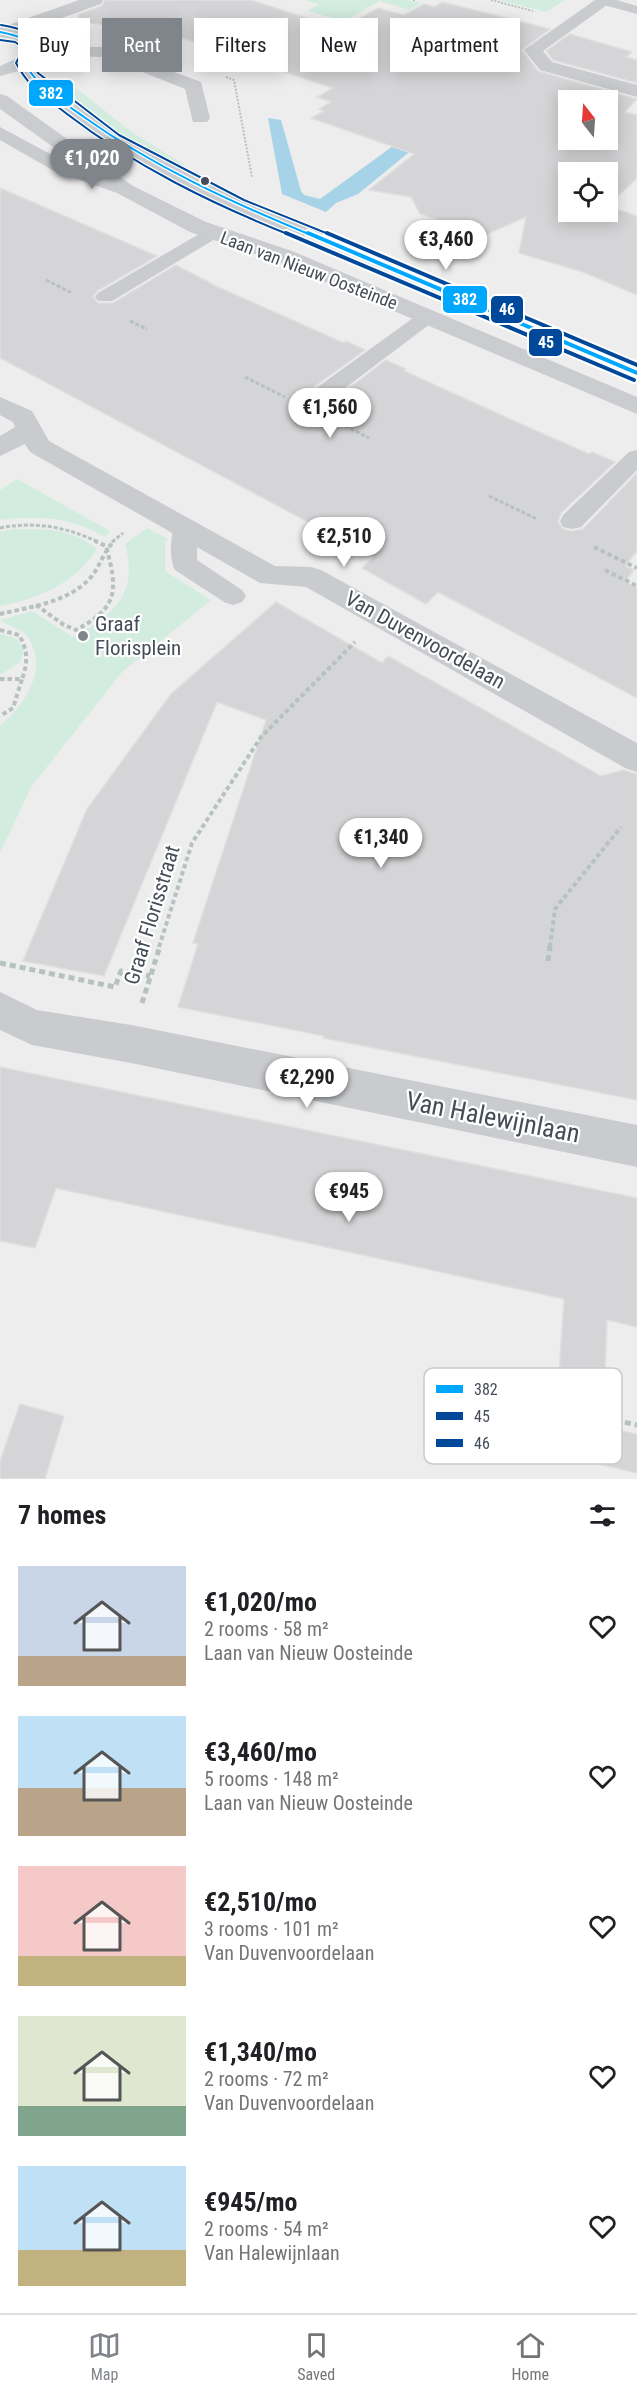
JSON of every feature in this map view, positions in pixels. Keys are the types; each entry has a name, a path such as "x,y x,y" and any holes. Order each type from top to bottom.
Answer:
{"main road":[{"path":"2,32 18,44"},
{"path":"0,72 18,58"},
{"name":"Laan van Nieuw Oosteinde","path":"31,72 32,78 115,141 189,182 241,207 371,259 429,286 637,373"},
{"name":"Laan van Nieuw Oosteinde","path":"2,108 126,190 213,232 284,256 637,406"}],"street":[{"path":"2,32 95,0"},
{"path":"71,18 95,0"},
{"path":"605,1 533,50 546,66 637,91"},
{"path":"90,52 107,52 194,86 200,118"},
{"path":"0,448 18,417"},
{"name":"Van Duvenvoordelaan","path":"18,417 39,446 270,576 311,577 637,759"},
{"name":"Van Halewijnlaan","path":"0,1010 32,1027 131,1044 637,1146"}],"lane":[{"path":"605,1 637,10"},
{"path":"0,132 27,152 73,173 126,190"},
{"path":"105,297 213,232"},
{"path":"316,399 427,317"},
{"path":"572,521 637,457"},
{"path":"185,529 184,564 233,596"}],"path":[{"path":"491,0 533,11"},
{"path":"0,614 36,605 70,592 89,580 106,546 153,511"},
{"path":"0,528 45,524 79,531 106,546 113,572 113,601 100,618 76,630 64,625 36,605"},
{"path":"605,570 637,585"},
{"path":"0,630 19,635 27,647 29,662 13,708 0,716"},
{"name":"Graaf Florisstraat","path":"143,1000 192,843 261,737 351,647"},
{"path":"0,679 22,678"},
{"path":"548,961 555,909 621,827"},
{"path":"0,963 115,987 121,970 150,976"},
{"path":"622,1422 637,1425"}],"green space":[{"path":"304,0 408,0 421,3 410,10 379,1 350,18 334,18 308,11 319,4"},
{"path":"499,0 565,0 546,12"},
{"path":"67,81 133,133 186,166 171,163 136,146 52,85"},
{"path":"17,479 110,531 105,537 80,525 54,519 0,520 0,490"},
{"path":"147,528 168,539 165,542 165,571 211,600 122,672 31,787 0,853 0,726 26,697 32,685 36,661 27,636 0,620 32,611 73,637 88,629 120,601 129,576 125,544"},
{"path":"14,529 68,533 97,549 78,571 55,588 28,599 0,606 0,532"},
{"path":"0,634 16,638 24,649 20,662 0,675"}],"water":[{"path":"444,109 457,113 358,194 336,203 326,212 282,194 268,118 281,120 301,191 304,195 320,199"}],"building":[{"path":"105,0 251,0 307,18 300,18 300,72 378,72 378,18 360,18 378,8 404,15 424,4 435,7 442,2 506,18 390,18 390,72 520,72 520,22 550,29 522,50 538,71 605,90 558,90 558,150 618,150 618,94 637,99 625,112 637,115 637,178 618,196 618,162 558,162 558,222 618,222 618,209 637,216 637,295 583,272 519,253 526,217 469,242 467,229 420,214 411,197 369,190 414,154 311,118 324,111 319,109 331,102 317,97 333,88 285,72 288,72 288,18 194,18 194,42 182,38 182,18 102,18 102,25 90,23 90,18 78,18 79,14 102,6"},
{"path":"570,34 632,52 626,57 637,60 637,83 553,60 546,51"},
{"path":"0,188 157,256 97,291 93,297 98,303 113,303 176,265 218,287 344,343 346,341 365,350 307,392 303,400 308,406 325,406 386,360 406,369 404,371 514,421 589,454 592,452 615,462 561,513 558,522 563,529 572,531 583,529 637,473 637,551 625,566 634,570 625,582 637,588 637,698 438,592 426,604 362,568 374,557 0,358"},
{"path":"276,602 382,663 388,656 601,776 623,770 637,774 637,1100 178,1007 198,944 193,943 266,720 217,702 104,976 23,961 87,809 171,694"},
{"path":"0,1067 637,1198 637,1327 607,1320 605,1368 559,1368 564,1299 56,1188 35,1248 0,1241"},
{"path":"20,1404 64,1416 45,1479 0,1479 0,1461"},
{"path":"622,1431 637,1434 637,1473 598,1464 622,1464"}],"transit line":[{"name":"46","path":"1,25 27,32 36,40 40,53 32,63 38,73 119,135 192,175 244,200 374,252 637,365"},
{"name":"382","path":"0,32 20,37 28,43 33,52 23,62 39,83 110,136 146,158 218,195 637,373"},
{"name":"45","path":"0,40 15,42 24,48 16,63 27,83 110,147 186,189 238,214 368,266 634,380"}],"place":[{"name":"Graaf Florisplein","path":"83,636"}]}
